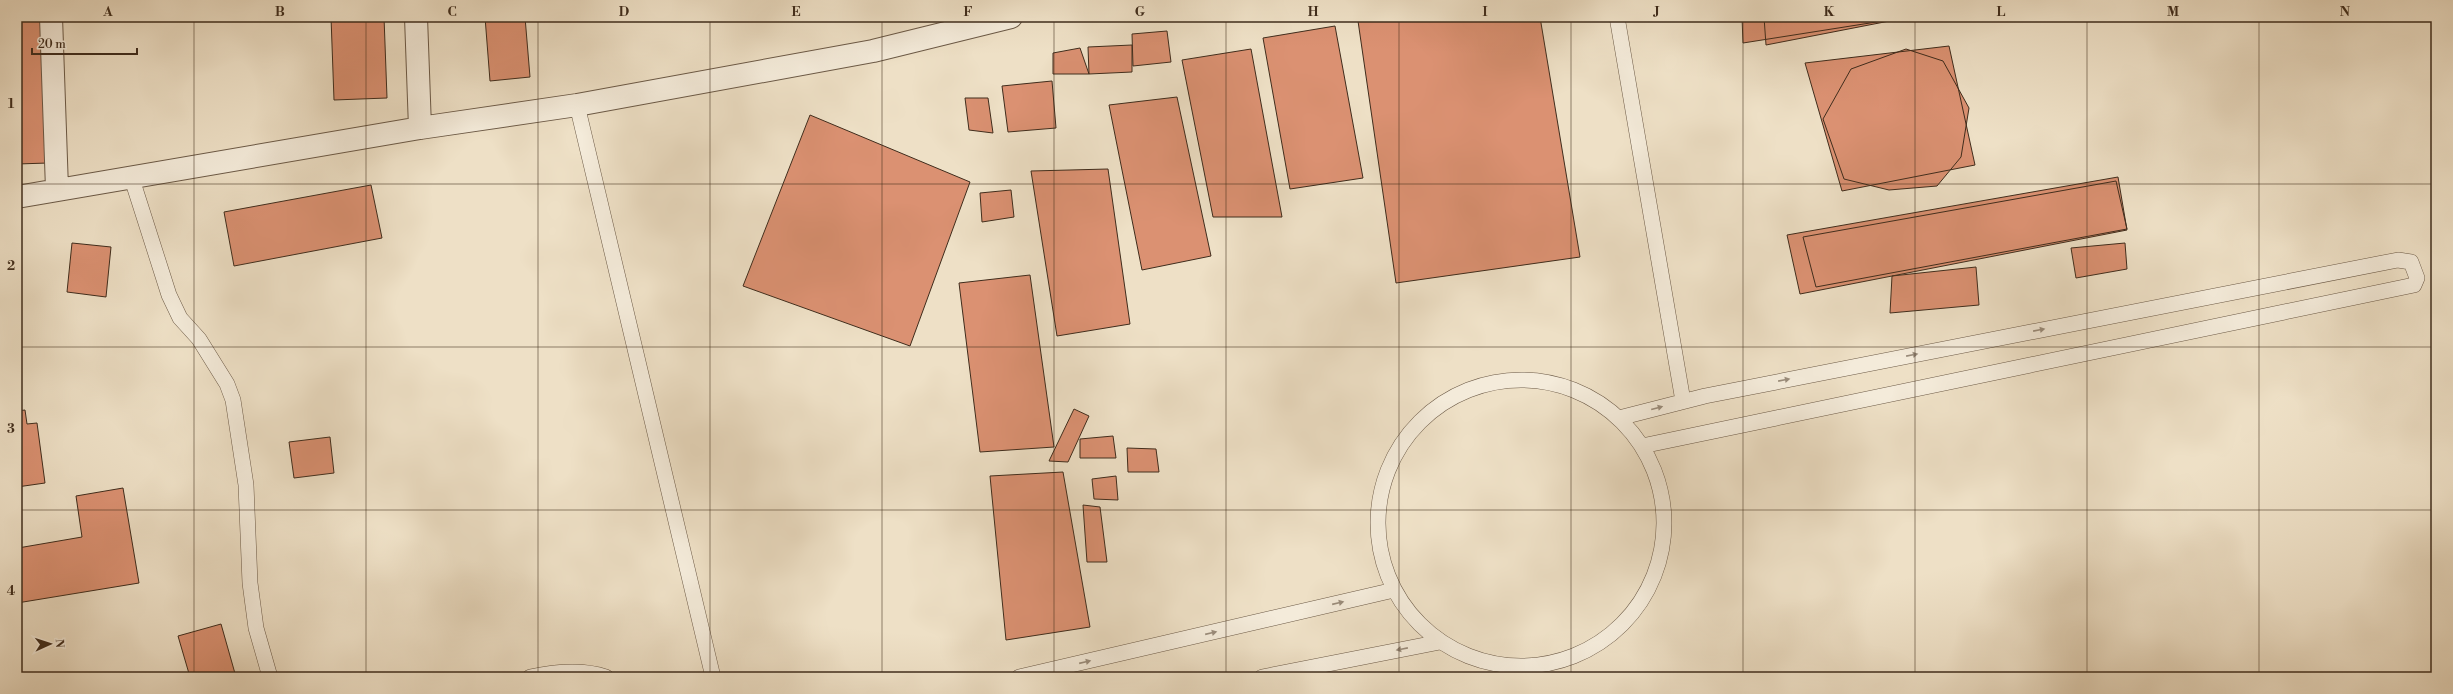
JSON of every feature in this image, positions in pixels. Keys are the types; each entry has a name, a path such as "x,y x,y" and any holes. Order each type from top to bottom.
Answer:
{"street":[{"path":"51,17 57,190"},
{"path":"416,17 420,128"},
{"path":"17,197 131,176 420,128 577,105 872,51 1011,17"}],"lane":[{"path":"1617,17 1683,401"},
{"path":"577,105 713,677"},
{"path":"131,176 169,295 180,318 199,339 227,384 233,400 246,485 250,583 256,628 270,677"},
{"path":"1619,418 1683,401 2398,260 2411,262 2417,278 2414,285 1642,446"},
{"path":"1504,379 1538,379 1572,387 1602,404 1619,418 1628,427 1648,455 1660,488 1664,523 1660,557 1648,590 1629,618 1603,641 1572,658 1538,666 1504,666 1470,658 1440,642 1414,619 1394,590 1382,557 1378,523 1382,488 1394,456 1414,427 1439,404 1470,388 1504,379"},
{"path":"1019,677 1394,590"},
{"path":"1262,677 1440,642"},
{"path":"530,677 551,672 597,674 606,677"}],"building":[{"path":"17,17 41,17 48,163 17,164"},
{"path":"331,17 384,17 387,98 334,100"},
{"path":"485,17 525,17 530,77 490,81"},
{"path":"1387,17 1540,17 1580,257 1396,283 1358,21"},
{"path":"1742,17 1908,17 1743,43"},
{"path":"1764,17 1910,17 1766,45"},
{"path":"1335,26 1363,178 1290,189 1263,38"},
{"path":"1167,31 1171,62 1133,66 1132,34"},
{"path":"1132,45 1132,72 1089,74 1088,47"},
{"path":"1949,46 1975,165 1842,191 1805,63"},
{"path":"1080,48 1089,74 1053,74 1053,53"},
{"path":"1251,49 1282,217 1213,217 1182,60"},
{"path":"1906,49 1943,61 1969,108 1961,157 1937,186 1889,190 1844,179 1823,119 1851,69"},
{"path":"1052,81 1056,128 1008,132 1002,86"},
{"path":"1177,97 1211,256 1142,270 1109,105"},
{"path":"965,98 988,98 993,133 969,130"},
{"path":"810,115 970,182 910,346 743,286"},
{"path":"1108,169 1130,324 1057,336 1031,171"},
{"path":"2118,177 2127,230 1800,294 1787,235"},
{"path":"2116,181 2127,229 1816,287 1803,237"},
{"path":"371,185 382,238 234,266 224,212"},
{"path":"1011,190 1014,217 982,222 980,193"},
{"path":"72,243 111,247 106,297 67,292"},
{"path":"2125,243 2127,269 2076,278 2071,248"},
{"path":"1976,267 1979,305 1890,313 1892,276"},
{"path":"1030,275 1054,447 980,452 959,283"},
{"path":"1074,409 1089,416 1068,462 1049,461"},
{"path":"25,410 27,424 37,423 45,483 17,487 17,411"},
{"path":"1113,436 1116,458 1080,458 1080,439"},
{"path":"330,437 334,473 294,478 289,442"},
{"path":"1127,448 1156,449 1159,472 1128,472"},
{"path":"1063,472 1090,627 1006,640 990,476"},
{"path":"1116,476 1118,500 1094,499 1092,479"},
{"path":"123,488 139,583 17,603 17,541 18,548 82,537 76,496"},
{"path":"1083,505 1100,507 1107,562 1087,562"},
{"path":"221,624 236,677 190,677 178,636"}]}
